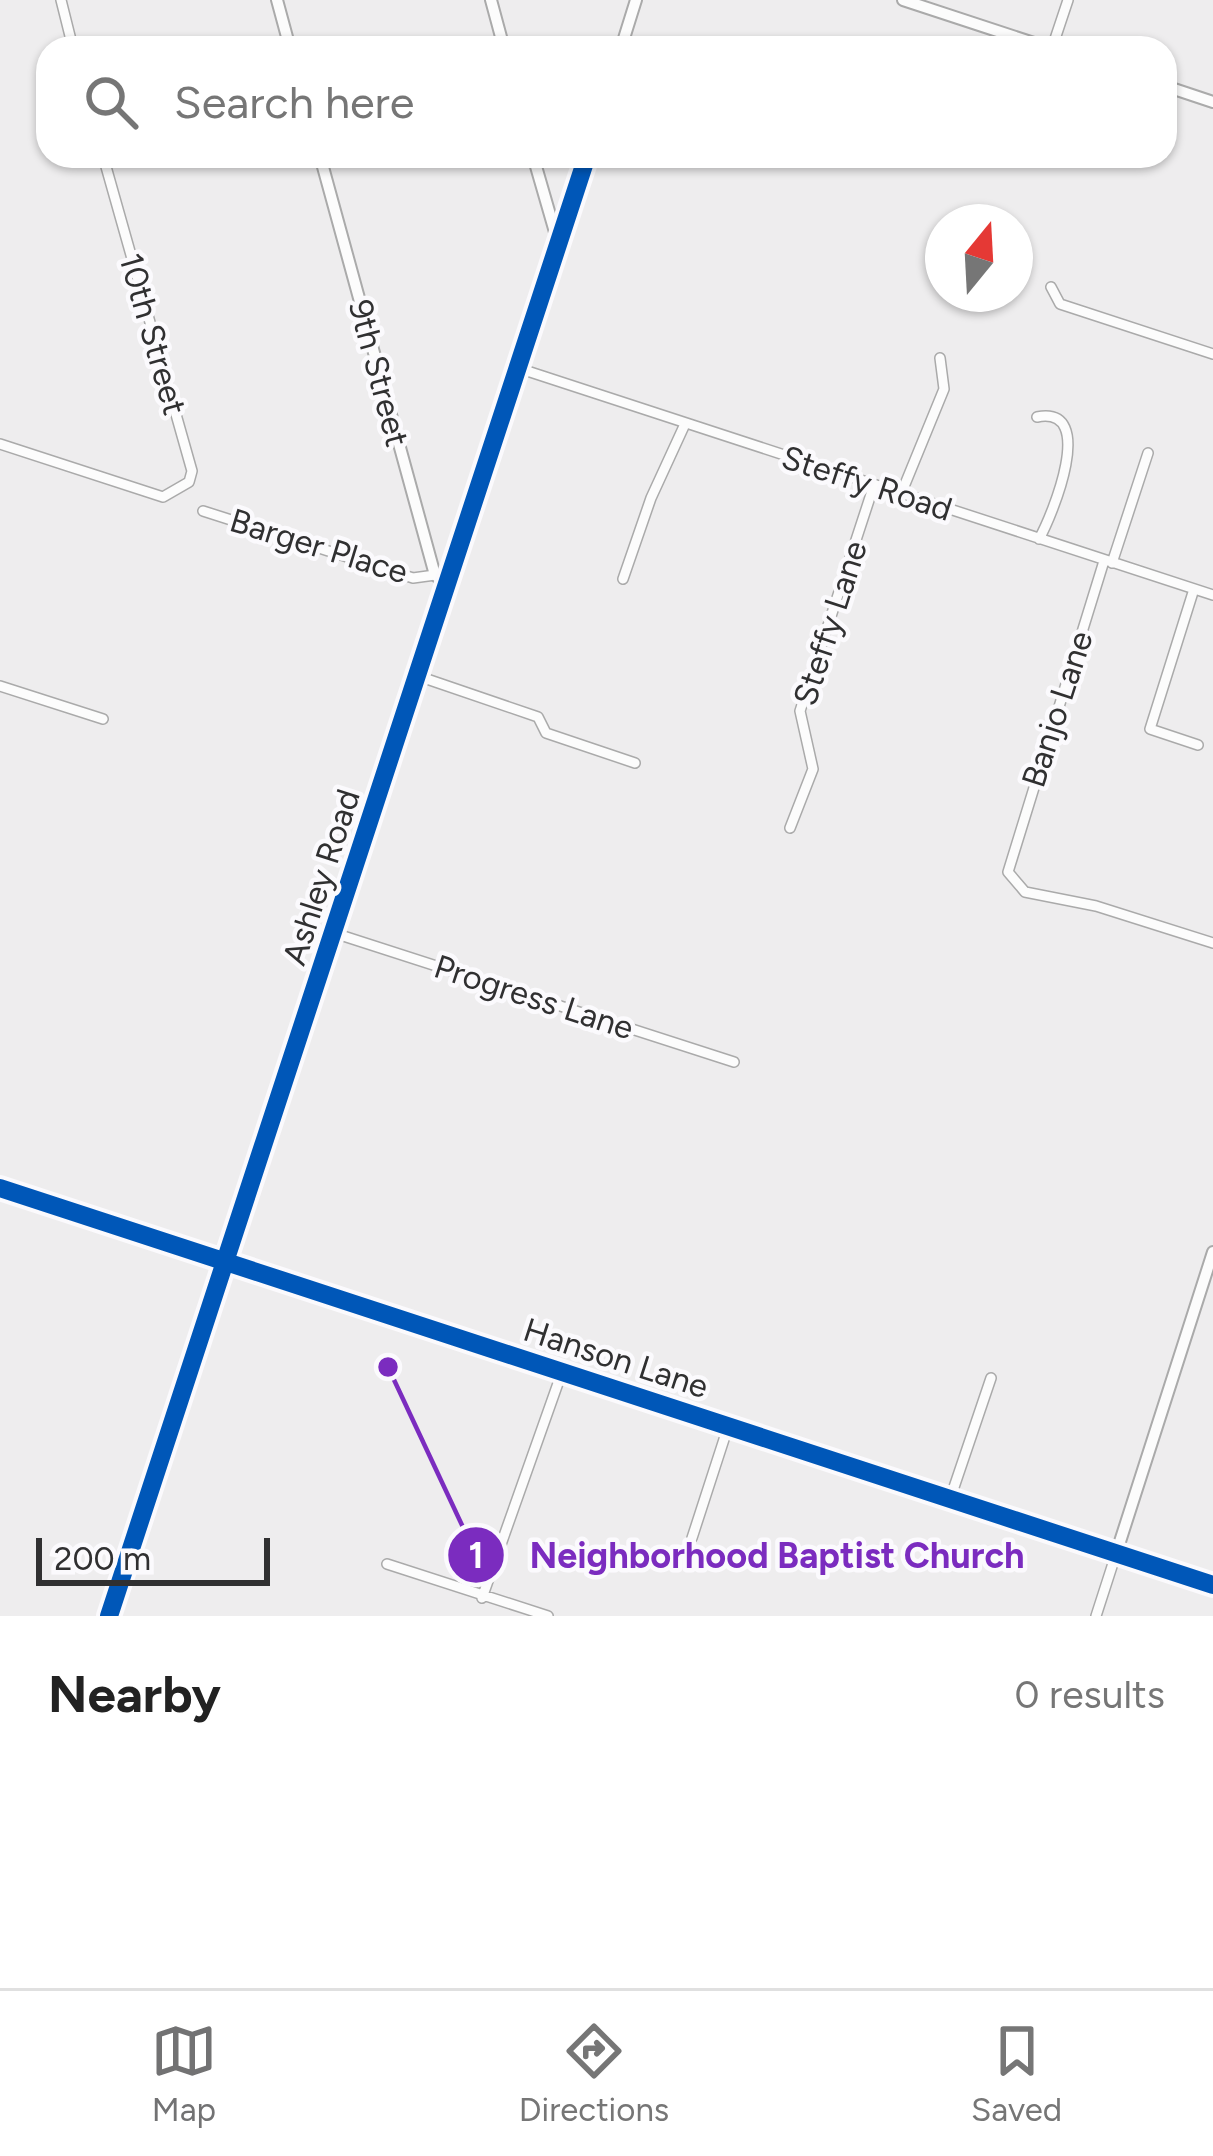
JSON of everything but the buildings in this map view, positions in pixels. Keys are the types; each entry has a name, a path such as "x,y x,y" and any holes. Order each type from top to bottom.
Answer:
{"street":[{"path":"61,0 71,36"},
{"path":"277,0 287,36"},
{"path":"490,0 500,36"},
{"path":"625,36 636,0"},
{"path":"903,0 1015,36"},
{"path":"1054,36 1067,0"},
{"path":"1177,90 1213,102"},
{"name":"10th Street","path":"0,444 163,497 182,490 192,471 106,168"},
{"name":"9th Street","path":"323,168 435,575"},
{"path":"536,168 558,242"},
{"name":"Ashley Road","path":"109,1616 446,584 521,369 582,168"},
{"path":"1051,287 1060,304 1213,354"},
{"path":"901,494 944,389 940,358"},
{"name":"Steffy Road","path":"521,369 1213,595"},
{"path":"1037,418 1050,416 1064,425 1068,437 1061,483 1039,539"},
{"path":"623,579 651,498 686,424"},
{"name":"Banjo Lane","path":"1148,453 1010,856 1011,882 1024,892 1096,906 1213,943"},
{"name":"Steffy Lane","path":"790,828 813,769 800,710 874,485"},
{"name":"Barger Place","path":"203,511 413,578 435,575"},
{"path":"435,575 446,584"},
{"path":"1194,589 1150,729 1198,745"},
{"path":"418,676 538,717 546,733 635,763"},
{"path":"0,686 104,719"},
{"name":"Progress Lane","path":"334,933 734,1062"},
{"name":"Hanson Lane","path":"0,1188 1213,1585"},
{"path":"1096,1616 1213,1252"},
{"path":"482,1598 562,1372"},
{"path":"950,1499 991,1378"},
{"path":"692,1538 728,1426"},
{"path":"387,1564 548,1616"}],"cycle path":[{"path":"109,1616 583,168"},
{"path":"0,1188 1213,1585"}],"place":[{"name":"Neighborhood Baptist Church","path":"388,1367"}]}
